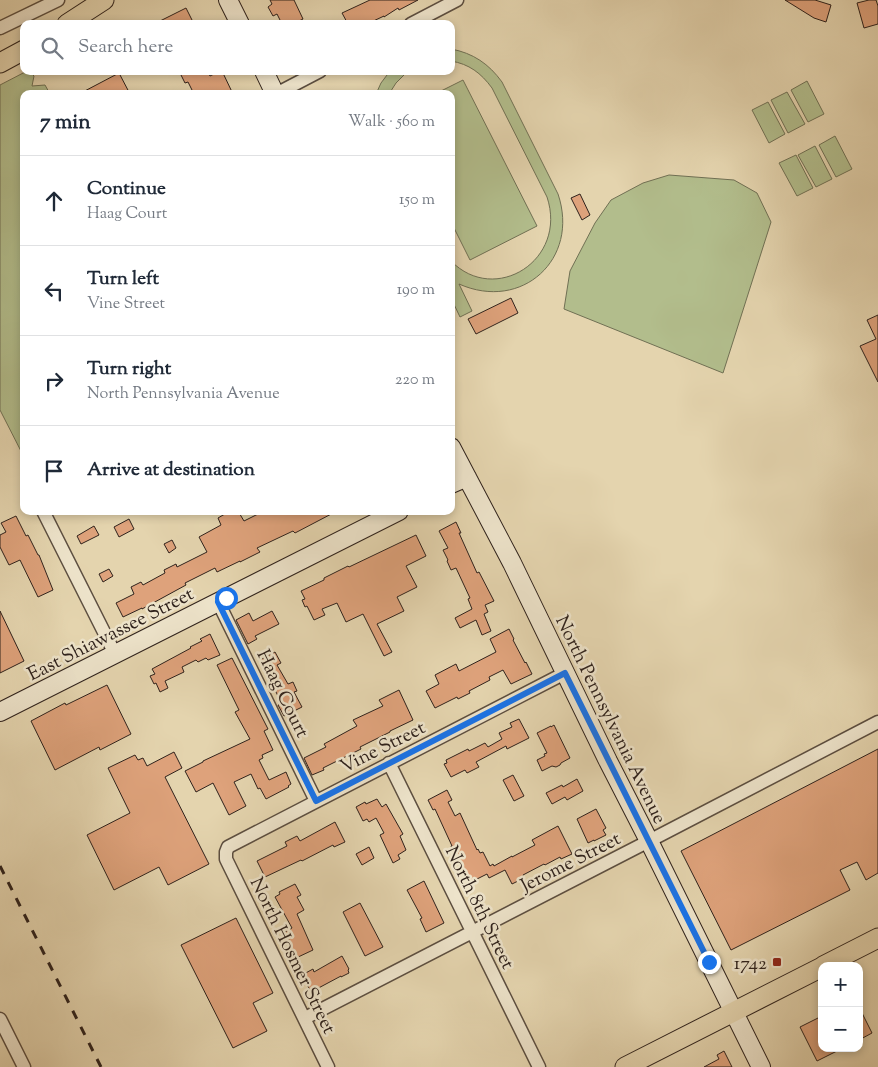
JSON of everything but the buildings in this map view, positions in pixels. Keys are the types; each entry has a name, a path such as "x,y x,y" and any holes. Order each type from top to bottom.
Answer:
{"main road":[{"path":"73,20 104,0"},
{"path":"228,0 238,20"},
{"path":"0,63 20,52"},
{"path":"266,75 274,90"},
{"name":"North Pennsylvania Avenue","path":"455,464 459,480 512,563 761,1067"},
{"name":"East Shiawassee Street","path":"0,712 391,515"},
{"path":"831,962 878,938"},
{"path":"625,1067 818,969"}],"street":[{"path":"0,28 58,0"},
{"path":"419,20 457,0"},
{"path":"284,90 312,75"},
{"path":"45,515 115,654"},
{"name":"Haag Court","path":"218,602 316,801"},
{"name":"Vine Street","path":"226,858 228,847 234,843 565,673"},
{"name":"Jerome Street","path":"304,1018 878,722"},
{"name":"North 8th Street","path":"389,763 539,1067"},
{"name":"North Hosmer Street","path":"226,858 328,1067"},
{"path":"0,1019 24,1067"}],"green space":[{"path":"455,50 480,60 502,82 558,194 563,218 561,239 553,258 540,274 524,285 504,291 482,291 459,284 472,311 460,317 455,306 455,264 469,274 488,279 506,277 523,270 537,257 547,240 551,220 547,197 492,88 474,70 455,62"},
{"path":"20,75 33,75 32,86 45,85 48,90 20,90 20,449 0,410 0,85"},
{"path":"387,75 404,75 392,90 378,90"},
{"path":"463,80 537,226 470,260 455,230 455,90 443,90"},
{"path":"807,81 824,114 808,122 791,90"},
{"path":"787,92 805,124 788,133 771,100"},
{"path":"768,102 785,134 769,143 752,110"},
{"path":"835,136 852,169 836,177 819,145"},
{"path":"815,146 832,179 816,187 798,155"},
{"path":"796,155 813,188 797,196 779,163"},
{"path":"669,175 734,180 757,193 771,222 723,373 564,309 570,271 595,223 611,200 643,183"}],"railway":[{"path":"0,866 101,1067"}],"place":[{"name":"1742","path":"777,962"}],"route":[{"path":"226,598 218,602 316,801 565,673 709,962"}]}
